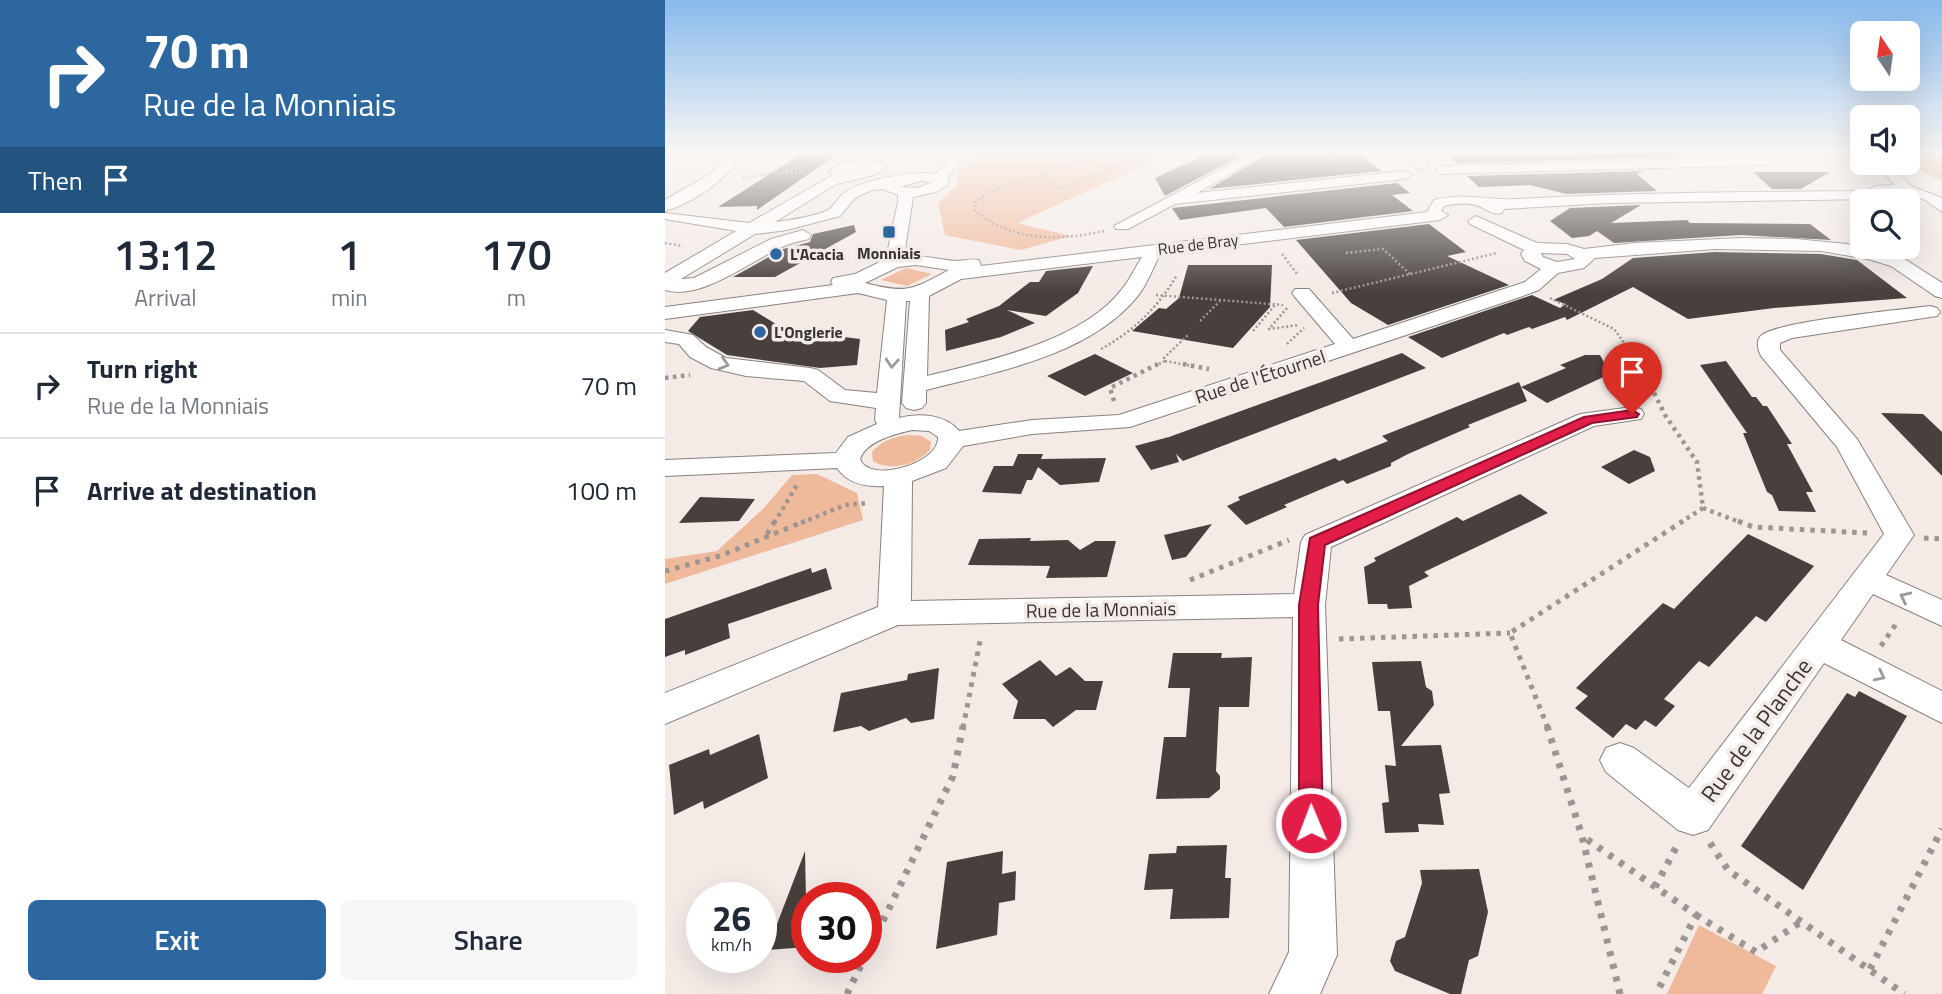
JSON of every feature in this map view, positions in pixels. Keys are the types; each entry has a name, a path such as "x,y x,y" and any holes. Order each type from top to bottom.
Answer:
{"street":[{"path":"666,216 686,199"},
{"path":"665,284 800,199"},
{"path":"666,216 753,229 787,225 834,214 846,199"},
{"path":"894,262 905,199"},
{"path":"916,260 919,199"},
{"path":"1122,226 1179,199"},
{"path":"1439,199 1440,208 1456,220 1476,220 1548,254 1581,264 1584,261 1582,255 1629,248 1721,244 1822,245 1850,248 1900,263 1939,306"},
{"path":"1476,220 1494,210 1693,201 1837,199"},
{"path":"1440,208 1468,200 1494,210 1548,254"},
{"name":"Rue de Bray","path":"956,270 1154,250 1440,208"},
{"name":"Rue de Bray","path":"956,270 1440,208"},
{"path":"1920,209 1941,209"},
{"path":"665,284 698,284 777,243 845,222 834,214"},
{"path":"666,216 730,241"},
{"path":"916,386 967,375 1024,358 1081,331 1106,316 1130,293 1154,250"},
{"name":"Rue de l'Étournel","path":"952,440 1032,427 1121,422 1532,286 1548,254"},
{"path":"665,313 859,283 894,262 916,260 956,270"},
{"path":"665,306 859,283 897,297 920,293 956,270"},
{"path":"912,423 920,293"},
{"path":"886,428 897,297"},
{"path":"1308,300 1349,347"},
{"path":"1899,535 1848,444 1769,351 1769,340 1787,332 1939,306"},
{"path":"665,336 686,339 698,352 719,363 747,369 810,375 838,396 889,402"},
{"path":"1294,994 1313,955 1309,622 1316,542 1589,419 1632,414"},
{"path":"894,613 897,489 949,451 952,440 949,432 940,426 912,423 886,428 858,442 850,451 847,460 850,469 861,476 878,478 897,489"},
{"path":"665,468 755,455 811,463 847,460"},
{"name":"Rue de la Planche","path":"1693,816 1899,535"},
{"path":"1868,579 1942,614"},
{"name":"Rue de la Monniais","path":"665,709 894,613 986,611 1309,622"},
{"name":"Rue de la Planche","path":"1819,645 1942,708"},
{"path":"1620,760 1693,816"}],"path":[{"path":"979,199 975,202 975,211 989,225 1011,232 1046,237 1083,236"},
{"path":"1346,253 1383,249 1411,274"},
{"path":"1281,254 1306,285 1308,300 1502,251"},
{"path":"1177,275 1166,296 1290,305 1269,328 1308,324 1281,350 1293,348"},
{"path":"1532,286 1543,295 1614,329 1638,361 1665,415 1697,462 1703,508"},
{"path":"1200,321 1221,300"},
{"path":"1253,331 1275,304"},
{"path":"1165,362 1164,358 1188,335"},
{"path":"1121,422 1110,388 1165,362 1215,370"},
{"path":"665,378 690,375"},
{"path":"767,535 811,463"},
{"path":"665,571 720,556 845,505 897,489"},
{"path":"1703,508 1753,527 1899,535"},
{"path":"1309,622 1510,633 1703,508"},
{"path":"1182,583 1297,537 1316,542"},
{"path":"882,923 953,776 986,611"},
{"path":"1510,633 1552,738 1581,836 1620,994"},
{"path":"1655,887 1693,816 1728,870 1904,994"},
{"path":"1870,969 1942,829"},
{"path":"1581,836 1696,915 1756,952 1802,922"},
{"path":"1656,994 1696,915"},
{"path":"846,994 857,973"}],"shaded area":[{"path":"942,199 1069,199 1017,223 1071,236 1021,250 945,235 938,203"},
{"path":"906,268 932,274 907,286 881,280"},
{"path":"922,436 931,442 930,450 918,460 903,465 887,466 873,461 872,452 879,445 892,438"},
{"path":"817,474 857,493 863,520 665,584 665,559 717,551 764,508 792,475"},
{"path":"1699,925 1776,966 1762,994 1667,994"}],"building":[{"path":"730,199 772,199 757,210 757,206 718,207"},
{"path":"1250,199 1398,199 1413,211 1284,227 1266,208 1180,220 1172,208"},
{"path":"1641,205 1611,223 1687,220 1690,223 1810,224 1831,240 1741,235 1614,243 1597,231 1589,236 1572,238 1550,221 1570,208"},
{"path":"1429,224 1466,252 1447,256 1509,285 1388,325 1351,303 1296,240"},
{"path":"854,225 856,232 775,277 733,277 783,249 810,242 813,234"},
{"path":"1715,252 1821,254 1857,260 1907,298 1774,308 1688,319 1633,287 1567,320 1565,317 1532,329 1529,327 1507,335 1504,333 1442,358 1408,337 1532,295 1560,308 1566,304 1553,300 1602,279 1633,258"},
{"path":"1188,265 1272,265 1270,307 1233,348 1132,331 1159,308 1166,309 1179,298"},
{"path":"1093,266 1078,293 1046,316 1007,310 1035,323 1001,337 946,351 945,330 969,322 966,319 999,306 1030,282 1039,282 1046,271"},
{"path":"753,310 776,324 795,331 860,339 857,365 820,368 727,355 688,331 700,317"},
{"path":"1402,353 1426,368 1183,461 1176,454 1179,462 1151,470 1135,446 1169,437"},
{"path":"1095,354 1133,373 1085,396 1047,376"},
{"path":"1585,355 1600,355 1610,374 1547,403 1521,387 1566,368 1560,365"},
{"path":"1726,361 1752,397 1767,406 1792,444 1787,444 1813,492 1806,492 1816,512 1779,511 1772,495 1767,492 1743,433 1747,433 1700,365"},
{"path":"1519,382 1527,401 1468,425 1470,427 1408,454 1391,463 1391,466 1347,484 1343,480 1284,505 1287,507 1246,525 1227,506 1240,500 1238,497 1335,458 1339,461 1388,441 1382,436"},
{"path":"1881,413 1923,414 1942,432 1942,476"},
{"path":"1634,450 1650,457 1655,471 1629,484 1601,467"},
{"path":"1018,454 1043,454 1041,459 1106,458 1099,482 1060,485 1038,467 1032,480 1027,480 1021,494 982,492 994,466 1013,466"},
{"path":"1520,494 1548,513 1424,572 1429,576 1409,586 1412,608 1388,609 1387,604 1368,604 1364,567 1376,561 1374,558 1457,517 1463,521"},
{"path":"700,497 755,499 739,521 679,523"},
{"path":"1212,524 1186,557 1172,560 1164,535"},
{"path":"1748,534 1814,566 1766,622 1756,616 1709,667 1699,661 1664,699 1675,706 1656,727 1645,720 1636,730 1626,724 1613,738 1575,708 1588,696 1576,688 1663,603 1674,609"},
{"path":"1031,538 1030,541 1068,540 1080,550 1095,541 1116,541 1107,577 1046,578 1050,566 968,565 979,539"},
{"path":"811,568 812,573 826,568 832,589 728,624 730,638 685,655 685,650 665,657 665,619"},
{"path":"1173,653 1222,653 1221,658 1252,657 1249,707 1219,707 1216,771 1220,776 1220,789 1209,798 1156,799 1164,737 1186,737 1190,688 1168,688"},
{"path":"1040,660 1056,676 1070,667 1085,681 1103,681 1096,710 1076,710 1053,727 1045,719 1013,719 1018,701 1002,684"},
{"path":"1421,661 1426,687 1432,691 1434,705 1401,746 1441,745 1450,793 1439,794 1444,825 1418,824 1419,832 1385,833 1382,803 1389,802 1385,765 1396,766 1390,711 1378,711 1372,662"},
{"path":"939,668 934,719 911,723 906,718 869,731 861,726 833,732 841,693 907,680 908,674"},
{"path":"1859,691 1907,716 1803,890 1741,846 1847,693 1855,697"},
{"path":"759,734 768,778 704,809 703,801 674,815 669,765 709,749 710,755"},
{"path":"1227,845 1225,878 1231,878 1229,918 1170,919 1173,889 1144,890 1149,854 1176,853 1177,846"},
{"path":"805,851 806,882 793,882"},
{"path":"1003,851 1002,874 1016,871 1015,900 999,903 997,935 936,949 947,862"},
{"path":"1479,869 1488,912 1478,956 1469,960 1461,994 1450,994 1395,971 1390,961 1396,941 1405,937 1422,883 1420,870"},
{"path":"791,887 791,948 777,949 777,924"}],"place":[{"name":"Monniais","path":"889,232"},
{"name":"L'Acacia","path":"776,254"},
{"name":"L'Onglerie","path":"760,332"}],"route":[{"path":"1311,823 1309,605 1316,542 1589,419 1632,414"}]}
